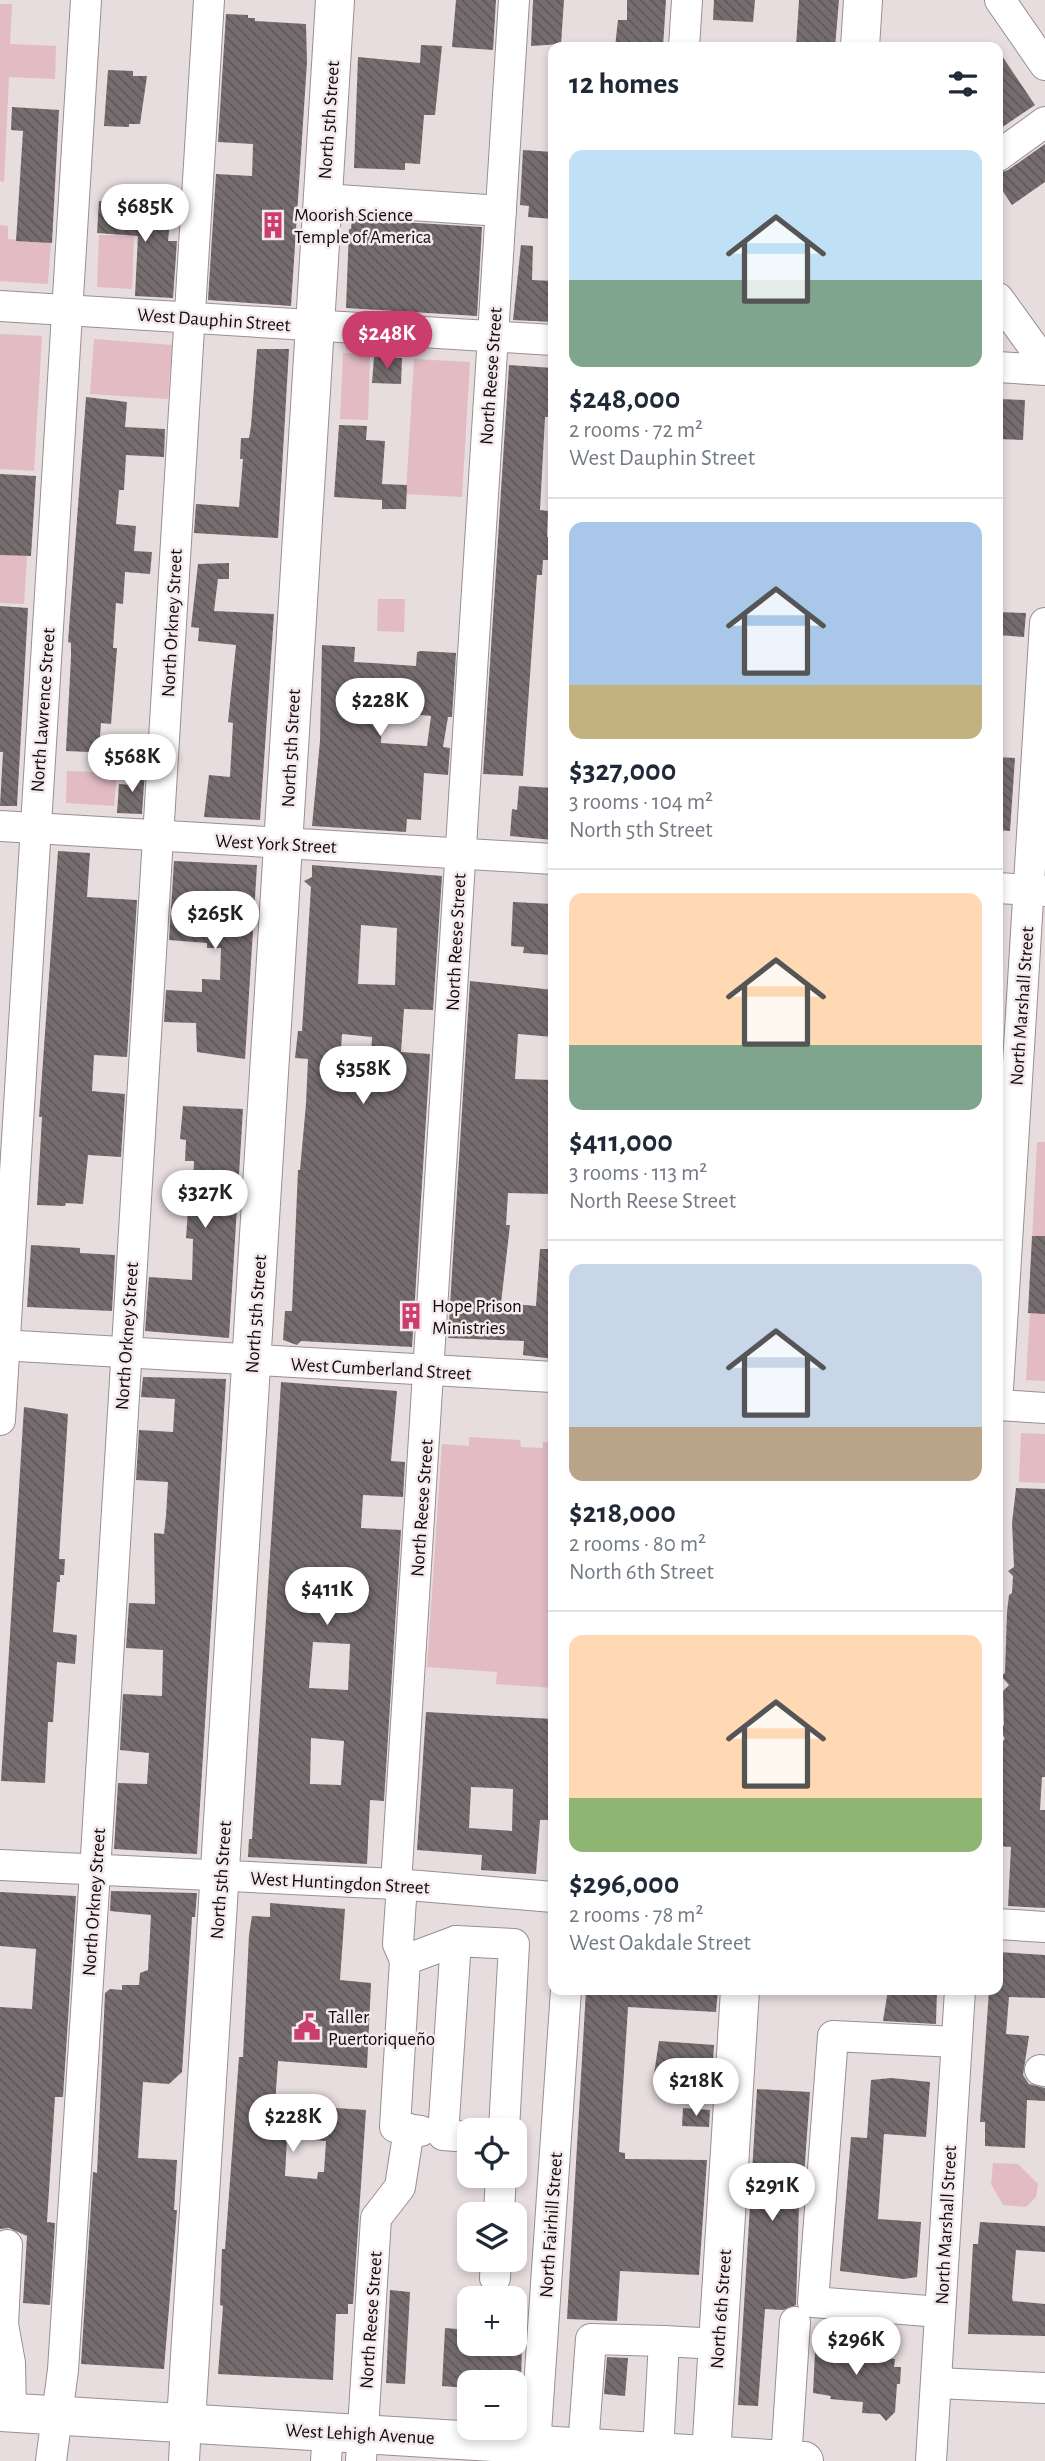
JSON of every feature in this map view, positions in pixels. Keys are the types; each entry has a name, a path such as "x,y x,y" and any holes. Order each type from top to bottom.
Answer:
{"main road":[{"name":"North 5th Street","path":"186,2422 335,0"},
{"path":"860,42 863,0"},
{"name":"North 6th Street","path":"711,2458 740,1995"},
{"name":"West Lehigh Avenue","path":"6,2413 186,2422 345,2447 535,2452 583,2447 711,2458 795,2460"}],"street":[{"name":"North Lawrence Street","path":"0,1420 2,1345 86,0"},
{"name":"North Orkney Street","path":"51,2461 63,2370 209,0"},
{"name":"North Reese Street","path":"345,2447 376,2218 400,2187 410,2129 396,2127 405,1960 398,1944 399,1884 514,0"},
{"path":"684,42 687,0"},
{"path":"1000,0 1045,65"},
{"path":"1003,152 1045,122"},
{"path":"323,199 500,211"},
{"path":"1003,305 1045,363"},
{"name":"West Dauphin Street","path":"0,306 548,340"},
{"path":"1003,367 1045,370"},
{"name":"North Marshall Street","path":"1003,1325 1037,890 1045,623"},
{"name":"West York Street","path":"0,826 548,859"},
{"path":"1003,888 1037,890"},
{"name":"West Cumberland Street","path":"2,1345 548,1377"},
{"path":"1003,1405 1045,1408"},
{"name":"West Huntingdon Street","path":"0,1865 399,1884 548,1897"},
{"path":"1003,1924 1045,1927"},
{"path":"410,2129 456,2136 456,1941"},
{"path":"405,1960 456,1941 514,1944 505,2118"},
{"name":"North Fairhill Street","path":"535,2452 566,1995"},
{"name":"North Marshall Street","path":"931,2461 960,1995"},
{"path":"940,2312 813,2302 833,2036 956,2042"},
{"path":"6,2413 10,2363 3,2324 7,2245"},
{"path":"795,2322 795,2460"},
{"path":"583,2447 591,2339 718,2344"},
{"path":"658,2452 664,2341"},
{"path":"936,2383 1045,2388"},
{"name":"North 5th Street","path":"184,2461 186,2422"}],"shaded area":[{"path":"0,4 12,4 10,44 56,46 55,79 9,77 4,182 0,181"},
{"path":"0,225 8,226 8,239 51,242 48,284 0,281"},
{"path":"99,235 134,236 132,289 97,287"},
{"path":"0,334 42,336 34,471 0,469"},
{"path":"94,339 172,345 168,399 90,394"},
{"path":"343,353 370,354 368,420 340,419"},
{"path":"414,359 470,362 462,497 406,494"},
{"path":"0,555 27,556 24,604 0,603"},
{"path":"378,599 405,599 404,632 377,631"},
{"path":"67,771 117,773 114,806 66,803"},
{"path":"1037,1142 1045,1142 1045,1244 1032,1242"},
{"path":"1030,1311 1045,1312 1045,1381 1026,1380"},
{"path":"1021,1433 1045,1434 1045,1483 1019,1482"},
{"path":"469,1437 520,1440 521,1447 543,1448 543,1442 548,1442 548,1688 496,1684 497,1672 427,1667 442,1444 469,1446"},
{"path":"993,2163 1018,2164 1038,2184 1036,2197 1026,2207 1003,2205 991,2184"}],"building":[{"path":"456,0 496,0 493,50 452,47"},
{"path":"533,0 564,0 561,42 531,46"},
{"path":"627,0 666,0 663,42 616,42 618,20 627,20"},
{"path":"714,0 755,0 753,22 713,20"},
{"path":"799,0 839,0 835,42 796,42"},
{"path":"226,14 248,15 248,18 255,18 255,21 306,24 307,62 291,306 208,300 216,174 252,176 253,144 218,142"},
{"path":"421,45 442,46 435,115 424,115 420,164 405,163 405,170 354,168 358,57 420,63"},
{"path":"1003,57 1035,105 1003,127"},
{"path":"108,70 133,71 133,76 147,76 140,124 129,124 129,127 104,126"},
{"path":"12,107 59,110 52,243 16,241 23,131 11,130"},
{"path":"1045,144 1045,182 1012,205 1003,192 1003,172"},
{"path":"523,150 548,152 548,219 528,217 529,206 520,205"},
{"path":"99,201 171,210 168,241 177,241 173,298 135,296 138,236 97,233"},
{"path":"352,219 482,227 477,316 346,308 349,229"},
{"path":"521,245 533,246 532,280 548,281 548,322 513,320"},
{"path":"257,349 289,349 278,538 194,533 196,504 239,507 243,459 240,459 241,438 249,438"},
{"path":"374,357 402,358 401,384 372,383"},
{"path":"509,365 548,368 548,417 545,417 540,510 548,511 548,560 543,560 542,575 537,575 523,776 483,774"},
{"path":"86,397 127,402 125,427 165,429 164,457 126,455 124,490 119,490 116,524 136,526 134,551 152,552 150,574 125,572 123,604 116,603 113,648 117,648 111,724 101,723 99,750 90,749 89,752 66,751 71,657 71,643 68,642"},
{"path":"1003,399 1025,400 1023,440 1003,439"},
{"path":"339,425 367,426 366,440 385,441 382,484 407,485 406,509 382,509 382,500 334,497"},
{"path":"0,474 36,476 31,556 0,555"},
{"path":"229,563 229,579 218,579 214,611 274,614 260,820 204,817 209,775 230,777 233,723 228,722 236,645 198,641 199,628 191,627 198,564"},
{"path":"0,606 28,608 17,806 0,806 3,752 0,752"},
{"path":"1003,612 1026,613 1024,637 1003,635"},
{"path":"322,645 355,647 354,662 416,666 417,652 456,653 452,717 448,717 443,747 450,748 448,775 424,773 421,820 407,819 406,832 312,826 320,741","holes":["382,711 431,716 427,746 381,743"]},
{"path":"1003,757 1015,758 1010,831 1003,830"},
{"path":"133,768 145,769 142,814 117,813 119,784 132,785"},
{"path":"519,786 548,788 548,840 510,836 512,809 517,810"},
{"path":"58,851 90,853 87,897 137,900 127,1057 94,1055 92,1091 125,1094 121,1157 88,1155 83,1204 66,1203 65,1206 37,1205 42,1117 39,1117"},
{"path":"174,861 257,865 245,1059 197,1052 196,1023 164,1022 166,990 202,992 202,979 220,980 221,948 207,948 207,943 169,940"},
{"path":"312,865 442,876 433,1010 404,1009 401,1052 430,1054 412,1347 301,1341 297,1345 283,1340 285,1311 292,1311 298,1170 306,1104 308,1059 295,1058 298,1031 302,1031 311,887 304,881 312,877","holes":["361,925 397,928 395,985 358,984","342,1034 372,1037 370,1083 339,1080"]},
{"path":"513,902 548,904 548,955 523,953 524,947 511,946"},
{"path":"470,981 548,989 548,1037 518,1034 515,1079 548,1080 548,1194 508,1193 506,1225 510,1225 501,1303 536,1306 540,1249 548,1249 548,1358 523,1355 524,1341 448,1338"},
{"path":"183,1106 243,1109 229,1338 145,1331 149,1277 192,1280 193,1239 186,1238 188,1210 192,1210 194,1161 185,1161 186,1140 180,1139"},
{"path":"1032,1236 1045,1236 1045,1314 1028,1313"},
{"path":"31,1245 80,1248 80,1253 115,1255 112,1311 27,1307"},
{"path":"143,1377 226,1379 197,1854 114,1849 118,1783 147,1784 149,1753 120,1750 123,1694 162,1696 163,1650 126,1648 129,1603 155,1604 154,1533 164,1534 166,1516 168,1482 136,1480 139,1430 173,1432 175,1399 141,1397"},
{"path":"281,1382 397,1391 391,1461 405,1462 403,1497 363,1495 361,1528 401,1530 384,1801 370,1800 367,1864 248,1857 249,1839 252,1839","holes":["313,1642 350,1644 348,1690 309,1688","311,1738 344,1741 341,1785 310,1784"]},
{"path":"24,1407 68,1414 59,1559 65,1559 64,1575 60,1575 60,1582 57,1582 53,1632 77,1635 75,1664 57,1662 53,1722 48,1722 45,1783 1,1781"},
{"path":"1016,1488 1045,1489 1045,1777 1042,1777 1040,1810 1045,1810 1045,1908 1008,1906 1011,1847 1003,1846 1003,1691 1009,1685 1003,1674 1007,1612 1013,1576 1008,1571 1014,1567 1012,1523"},
{"path":"426,1712 548,1719 548,1820 540,1820 536,1874 481,1870 482,1855 417,1850","holes":["471,1787 513,1789 512,1831 469,1828"]},
{"path":"111,1891 197,1893 195,1917 192,1917 182,2072 169,2084 143,2082 138,2158 177,2160 174,2210 177,2210 164,2369 81,2364 93,2172 97,2173 105,1993 110,1989 122,1990 122,1985 139,1985 140,1973 148,1970 151,1915 110,1911"},
{"path":"0,1892 76,1896 63,2097 55,2097 47,2222 55,2223 50,2305 23,2303 27,2236 9,2228 0,2229 0,2007 32,2009 36,1949 0,1946"},
{"path":"270,1903 345,1909 340,1980 371,1983 367,2068 278,2061 275,2104 366,2110 353,2304 348,2304 348,2314 336,2314 333,2380 218,2374 223,2306 220,2305 222,2249 225,2249 239,2057 243,2057 249,1935 252,1916 270,1917","holes":["287,2138 326,2141 324,2172 318,2172 317,2179 285,2176"]},
{"path":"1003,1952 1045,1955 1045,1998 1009,1997 1006,2034 1029,2036 1023,2075 1029,2084 1045,2088 1045,2101 1027,2100 1025,2148 985,2146 985,2122 980,2122 989,1995 1003,1995"},
{"path":"586,1995 718,1995 716,2012 628,2007 619,2152 625,2153 625,2159 707,2160 699,2275 620,2271 617,2321 567,2319"},
{"path":"887,1995 937,1995 936,2024 883,2021"},
{"path":"659,2041 714,2045 712,2078 654,2074"},
{"path":"891,2078 930,2082 926,2137 884,2134 878,2219 921,2222 917,2277 904,2279 840,2271 851,2137 867,2138 871,2080"},
{"path":"757,2089 810,2092 803,2191 800,2191 799,2204 796,2305 783,2310 765,2309 758,2406 738,2405"},
{"path":"683,2108 710,2110 709,2127 682,2126"},
{"path":"980,2222 1045,2226 1045,2252 1016,2250 1012,2298 1013,2301 1045,2304 1045,2336 968,2334 973,2244 978,2244"},
{"path":"390,2290 410,2292 405,2384 386,2383"},
{"path":"445,2328 457,2329 457,2356 522,2356 521,2370 457,2370 457,2387 442,2386"},
{"path":"821,2337 848,2338 848,2347 858,2347 857,2354 895,2359 894,2367 901,2367 900,2384 897,2384 895,2412 886,2421 880,2414 862,2413 863,2402 830,2399 831,2396 813,2393 815,2352 819,2352"},
{"path":"607,2357 628,2358 625,2396 604,2394"}],"place":[{"name":"Moorish Science Temple of America","path":"273,225"},
{"name":"Hope Prison Ministries","path":"411,1316"},
{"name":"Taller Puertoriqueño","path":"307,2027"}]}
